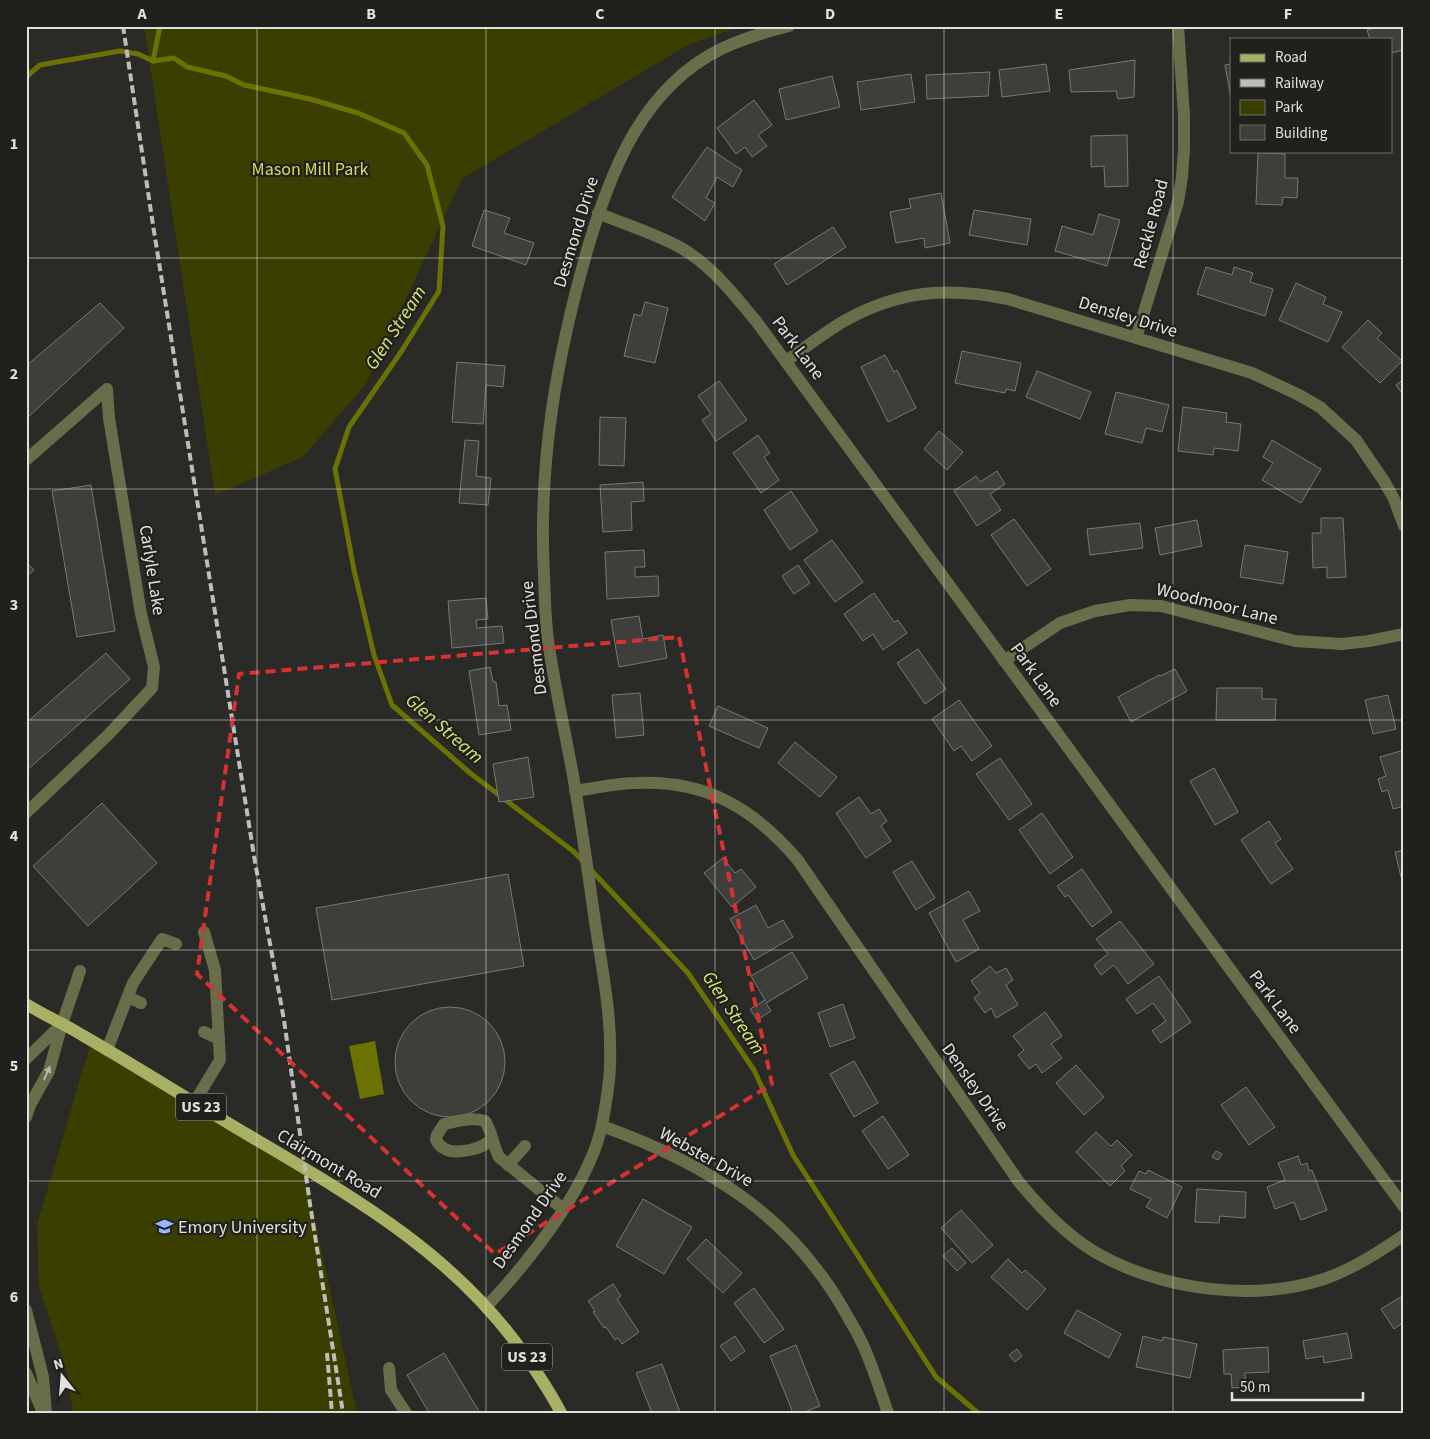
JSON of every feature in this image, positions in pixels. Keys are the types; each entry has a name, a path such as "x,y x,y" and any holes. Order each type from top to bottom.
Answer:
{"main road":[{"name":"Clairmont Road","path":"26,1004 107,1050 387,1220 422,1247 486,1306 529,1360 561,1413"}],"street":[{"name":"Desmond Drive","path":"486,1306 506,1286 563,1209 580,1182 592,1156 602,1126 610,1067 607,995 575,791 548,644 542,525 545,469 554,395 570,312 608,184 622,152 638,125 672,84 718,50 788,26"},
{"name":"Reckle Road","path":"1136,338 1178,202 1182,176 1184,124 1178,26"},
{"name":"Park Lane","path":"598,213 666,241 695,258 732,292 786,361 1404,1207"},
{"name":"Densley Drive","path":"786,361 826,332 865,310 904,297 946,291 1008,299 1252,373 1320,407 1356,440 1373,463 1394,499 1404,526"},
{"name":"Carlyle Lake","path":"26,460 107,389 109,418 141,614 154,667 152,688 109,734 26,813"},
{"name":"Woodmoor Lane","path":"1004,661 1060,623 1095,611 1130,605 1146,604 1168,607 1295,641 1342,644 1404,634"},
{"name":"Densley Drive","path":"575,791 637,783 663,783 693,788 721,798 745,810 771,830 797,859 1019,1182 1050,1216 1083,1244 1101,1255 1143,1273 1195,1287 1219,1290 1267,1290 1304,1284 1342,1272 1404,1235"},
{"path":"194,1103 220,1060 215,970 204,932"},
{"path":"107,1050 133,983 162,939 176,944"},
{"path":"26,1117 30,1105 49,1071 80,971"},
{"path":"128,997 141,1003"},
{"path":"26,1058 62,1024"},
{"path":"204,1032 219,1039"},
{"name":"Webster Drive","path":"602,1126 632,1136 716,1179 752,1202 788,1234 814,1264 839,1301 862,1344 888,1413"},
{"path":"491,1139 499,1157 563,1209"},
{"path":"508,1165 525,1146"},
{"path":"26,1310 43,1377 44,1413"},
{"path":"389,1368 391,1390 406,1413"},
{"path":"26,1373 44,1413"}],"highlighted area":[{"path":"679,637 772,1084 495,1254 197,974 239,674"}],"green space":[{"name":"Mason Mill Park","path":"144,26 742,26 690,44 462,179 366,384 303,457 215,495"},
{"name":"Emory University","path":"91,1042 304,1171 357,1413 73,1413 67,1373 39,1287 37,1225"}],"shaded area":[{"path":"375,1041 384,1094 360,1099 349,1046"}],"building":[{"path":"1381,26 1404,26 1404,50 1392,53 1392,38 1370,38 1367,30"},
{"path":"1135,60 1134,97 1118,99 1116,91 1071,92 1069,70"},
{"path":"1046,64 1050,91 1002,97 999,70"},
{"path":"1230,64 1230,92 1225,65"},
{"path":"990,72 988,96 927,99 926,75"},
{"path":"911,74 915,102 861,110 857,82"},
{"path":"832,76 840,107 786,120 779,89"},
{"path":"754,100 772,125 758,135 767,146 752,157 745,147 736,154 717,128"},
{"path":"1127,135 1128,186 1105,187 1104,166 1091,167 1091,136"},
{"path":"707,147 742,170 733,187 717,177 706,198 715,203 705,221 672,197"},
{"path":"1258,153 1285,154 1285,178 1298,178 1297,198 1283,197 1282,205 1256,204"},
{"path":"941,193 950,243 925,248 924,238 896,243 890,212 911,208 909,199"},
{"path":"484,210 510,218 504,233 534,243 526,265 472,246"},
{"path":"974,210 1031,219 1027,245 969,235"},
{"path":"1099,214 1120,220 1107,266 1055,251 1062,226 1093,235"},
{"path":"833,227 846,247 787,285 774,264"},
{"path":"1206,267 1232,275 1234,267 1253,273 1250,282 1273,289 1265,316 1197,294"},
{"path":"1296,283 1326,297 1323,304 1342,312 1328,342 1279,320"},
{"path":"645,302 668,308 655,363 624,356 634,314 641,316"},
{"path":"100,303 124,328 26,419 26,366"},
{"path":"1368,320 1382,333 1377,338 1402,361 1380,383 1342,347"},
{"path":"962,351 1021,363 1015,391 1006,389 1005,393 955,383"},
{"path":"885,355 894,372 897,370 916,408 888,422 861,367"},
{"path":"457,362 505,366 503,387 486,385 483,424 452,422"},
{"path":"1037,371 1091,392 1080,419 1026,397"},
{"path":"1404,379 1404,396 1396,385"},
{"path":"719,381 747,420 716,441 702,420 711,414 698,396"},
{"path":"1116,392 1169,405 1162,432 1146,428 1142,443 1105,434"},
{"path":"1183,407 1227,413 1226,422 1241,424 1238,451 1214,448 1213,455 1178,451"},
{"path":"600,417 626,418 624,466 599,465"},
{"path":"939,431 963,452 947,470 924,449"},
{"path":"758,435 770,453 764,457 779,480 761,493 733,453"},
{"path":"465,440 479,441 476,476 491,478 488,505 459,503"},
{"path":"1272,440 1321,469 1301,503 1262,480 1273,463 1263,457"},
{"path":"997,471 1005,484 990,494 1001,510 977,526 954,491 976,476 980,482"},
{"path":"643,482 644,501 631,502 632,530 603,532 600,485"},
{"path":"91,485 115,631 77,637 52,491"},
{"path":"791,491 818,531 790,550 764,510"},
{"path":"1321,518 1343,518 1346,577 1327,578 1327,567 1313,568 1312,533 1321,533"},
{"path":"1014,519 1051,569 1027,586 991,535"},
{"path":"1197,520 1202,546 1160,555 1155,528"},
{"path":"1140,523 1143,548 1090,555 1087,529"},
{"path":"832,540 863,582 835,602 804,560"},
{"path":"1245,545 1288,552 1283,584 1240,577"},
{"path":"644,550 645,567 635,567 635,577 658,576 659,596 607,599 605,552"},
{"path":"26,562 34,570 26,577"},
{"path":"798,565 810,583 794,594 782,576"},
{"path":"874,593 894,622 898,620 907,633 883,650 873,634 863,641 844,614"},
{"path":"486,598 488,619 476,620 477,628 502,626 504,643 452,648 448,601"},
{"path":"639,616 643,639 663,635 667,658 619,667 611,620"},
{"path":"918,649 946,689 925,704 897,663"},
{"path":"106,653 130,679 26,771 26,723"},
{"path":"490,667 493,682 496,682 499,706 507,705 511,730 479,735 469,671"},
{"path":"1175,669 1187,691 1131,722 1118,697 1159,675"},
{"path":"1217,688 1262,688 1262,699 1276,699 1275,720 1216,720"},
{"path":"640,693 644,735 616,738 612,695"},
{"path":"1388,695 1396,729 1373,734 1365,700"},
{"path":"959,700 992,746 972,761 961,746 954,751 932,719"},
{"path":"718,706 768,728 759,748 709,726"},
{"path":"795,742 837,777 820,797 778,763"},
{"path":"1404,750 1404,806 1393,809 1388,790 1382,792 1378,779 1386,776 1380,757"},
{"path":"528,757 534,797 499,802 493,764"},
{"path":"1000,758 1032,804 1009,820 976,774"},
{"path":"1214,768 1238,812 1215,825 1190,781"},
{"path":"859,797 871,814 879,809 887,821 881,826 891,841 866,858 836,813"},
{"path":"102,803 157,863 88,926 33,866"},
{"path":"1042,813 1073,857 1050,874 1019,830"},
{"path":"1269,821 1281,839 1275,843 1293,869 1271,884 1241,840"},
{"path":"1404,850 1404,876 1401,877 1395,852"},
{"path":"723,858 735,873 741,869 756,887 732,907 704,873"},
{"path":"912,861 935,898 916,910 893,872"},
{"path":"1082,869 1112,912 1092,927 1068,895 1065,897 1057,886"},
{"path":"508,874 524,966 332,1000 316,908"},
{"path":"969,891 980,911 963,920 979,949 956,962 929,913"},
{"path":"756,905 768,928 783,920 793,937 754,960 730,919"},
{"path":"1120,921 1154,964 1128,984 1114,965 1101,975 1094,965 1108,954 1096,939"},
{"path":"792,952 808,978 766,1003 771,1011 757,1020 750,1009 765,1000 751,976"},
{"path":"990,966 996,973 1006,968 1013,980 1006,985 1018,1005 996,1018 991,1008 985,1013 974,998 980,993 971,981"},
{"path":"1159,976 1191,1022 1161,1043 1152,1031 1166,1021 1153,1003 1137,1014 1126,999"},
{"path":"843,1004 855,1038 830,1047 818,1013"},
{"path":"450,1007 471,1011 489,1023 501,1041 505,1062 501,1083 489,1101 471,1113 450,1117 429,1113 411,1101 399,1083 395,1062 399,1041 411,1023 429,1011"},
{"path":"1045,1012 1062,1036 1051,1044 1062,1058 1042,1073 1036,1064 1029,1069 1018,1055 1024,1050 1013,1036"},
{"path":"854,1061 878,1103 854,1117 830,1074"},
{"path":"1076,1065 1104,1097 1084,1115 1056,1083"},
{"path":"1246,1087 1275,1127 1249,1145 1221,1105"},
{"path":"883,1116 909,1155 888,1169 862,1131"},
{"path":"1096,1132 1111,1146 1117,1140 1132,1155 1121,1166 1125,1171 1110,1186 1076,1152"},
{"path":"1216,1151 1222,1154 1218,1160 1212,1157"},
{"path":"1298,1156 1301,1165 1307,1163 1309,1171 1312,1170 1327,1210 1301,1220 1294,1202 1275,1209 1267,1187 1285,1180 1278,1163"},
{"path":"1148,1170 1182,1187 1167,1218 1146,1207 1151,1199 1130,1189 1139,1171 1146,1174"},
{"path":"1197,1189 1246,1192 1245,1218 1220,1216 1219,1223 1195,1222"},
{"path":"643,1199 692,1227 664,1274 616,1246"},
{"path":"961,1210 993,1245 972,1263 941,1228"},
{"path":"706,1239 742,1273 723,1293 687,1259"},
{"path":"952,1248 966,1263 957,1271 943,1256"},
{"path":"1008,1259 1022,1273 1025,1270 1046,1289 1027,1310 991,1277"},
{"path":"613,1284 621,1296 617,1299 639,1332 622,1344 618,1338 615,1340 606,1327 604,1328 588,1301"},
{"path":"754,1288 784,1329 764,1343 734,1303"},
{"path":"1404,1295 1404,1322 1394,1329 1381,1309"},
{"path":"1077,1310 1121,1334 1109,1358 1064,1333"},
{"path":"1347,1333 1352,1358 1324,1363 1323,1356 1306,1359 1303,1341"},
{"path":"735,1336 745,1351 731,1361 720,1346"},
{"path":"1143,1336 1162,1341 1163,1337 1197,1344 1190,1378 1136,1367"},
{"path":"796,1345 820,1406 802,1413 793,1413 770,1356"},
{"path":"1268,1347 1269,1372 1245,1373 1246,1387 1232,1388 1231,1374 1224,1374 1223,1350"},
{"path":"1017,1349 1022,1356 1015,1362 1009,1355"},
{"path":"444,1353 480,1413 429,1413 407,1375"},
{"path":"662,1364 680,1412 652,1413 636,1373"}],"waterway":[{"path":"153,61 160,26"},
{"path":"26,77 40,65 120,51 138,54 153,61"},
{"name":"Glen Stream","path":"153,61 174,58 187,67 226,76 244,85 310,99 358,113 404,133 427,165 443,226 439,291 401,352 349,427 335,469 354,570 374,655 392,705 470,773 573,851 583,861"},
{"name":"Glen Stream","path":"590,869 688,973 754,1070 793,1155 936,1377 978,1413"}],"railway":[{"path":"123,26 255,862 284,1020 310,1204 343,1413"},
{"path":"327,1353 332,1413"}],"place":[{"name":"Emory University","path":"164,1227"}]}
